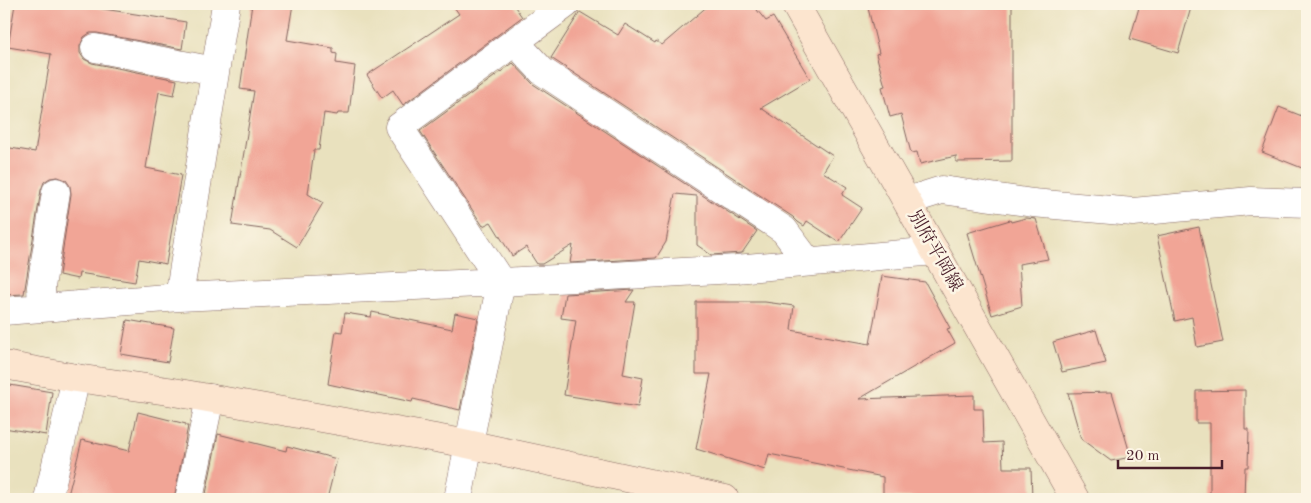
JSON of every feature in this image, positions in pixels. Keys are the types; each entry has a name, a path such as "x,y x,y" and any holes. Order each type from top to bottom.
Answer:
{"street":[{"path":"179,297 226,4"},
{"path":"458,499 500,282 399,127 566,4"},
{"name":"別府平岡線","path":"794,4 1075,499"},
{"path":"515,42 542,71 784,230 808,262"},
{"path":"95,48 215,71"},
{"path":"907,201 942,190 1033,203 1133,212 1251,201 1307,203"},
{"path":"42,308 41,287 56,192"},
{"path":"4,311 179,297 736,269 935,251"},
{"path":"4,365 210,398 468,444 725,499"},
{"path":"48,499 76,378"},
{"path":"189,499 210,398"}],"building":[{"path":"15,4 72,4 186,22 182,49 97,33 90,33 84,37 80,46 80,53 84,59 92,63 177,80 174,95 159,92 146,168 181,175 166,264 139,259 135,282 79,273 78,279 59,275 71,194 70,186 66,180 58,177 50,178 44,182 41,190 24,294 4,295 4,147 35,152 51,54 8,47"},
{"path":"252,4 293,4 287,40 333,48 333,53 337,54 336,63 355,66 349,113 338,113 337,115 324,113 319,150 314,150 308,194 323,203 297,247 270,230 232,225 254,91 240,89"},
{"path":"452,4 513,4 522,17 403,105 393,90 382,98 367,75 459,14"},
{"path":"710,4 752,4 766,21 773,17 810,79 761,108 833,156 823,172 847,187 842,195 862,208 839,242 807,221 804,226 551,58 580,12 618,35 625,24 655,43 656,41 662,45"},
{"path":"867,4 1012,5 1012,161 956,162 956,156 920,164 917,152 911,153 901,114 890,117 882,87 885,86 876,54 879,53"},
{"path":"1140,4 1192,4 1178,53 1130,39"},
{"path":"513,63 533,84 757,231 742,253 711,255 697,245 697,196 675,194 666,242 656,258 570,263 573,245 542,264 537,264 526,247 512,256 491,222 483,226 420,131"},
{"path":"1279,107 1307,118 1307,170 1262,152"},
{"path":"1026,218 1036,219 1048,259 1019,264 1022,306 992,315 967,233 1010,220 1011,222"},
{"path":"1199,227 1223,342 1197,347 1192,317 1175,321 1157,236"},
{"path":"882,276 925,282 950,328 947,329 955,343 859,399 974,395 974,409 983,409 984,443 1002,442 1003,468 1031,468 1032,499 883,497 883,477 769,454 765,470 696,449 711,374 696,374 696,302 765,302 794,306 791,330 870,344"},
{"path":"634,290 626,302 635,302 623,374 643,378 638,407 564,395 576,320 561,318 565,294"},
{"path":"372,312 452,329 455,313 478,318 460,410 413,399 412,402 328,384 336,331 342,332 345,313 371,317"},
{"path":"127,320 174,328 168,362 121,354"},
{"path":"1096,330 1106,363 1062,372 1053,342"},
{"path":"4,384 52,392 46,435 4,428"},
{"path":"1245,390 1245,429 1249,429 1248,467 1245,467 1244,499 1210,499 1210,423 1196,423 1196,391"},
{"path":"1112,392 1131,457 1111,461 1081,439 1068,393"},
{"path":"138,412 188,426 174,499 67,499 82,440 129,451"},
{"path":"218,434 286,451 287,446 337,459 327,499 205,499"}]}
